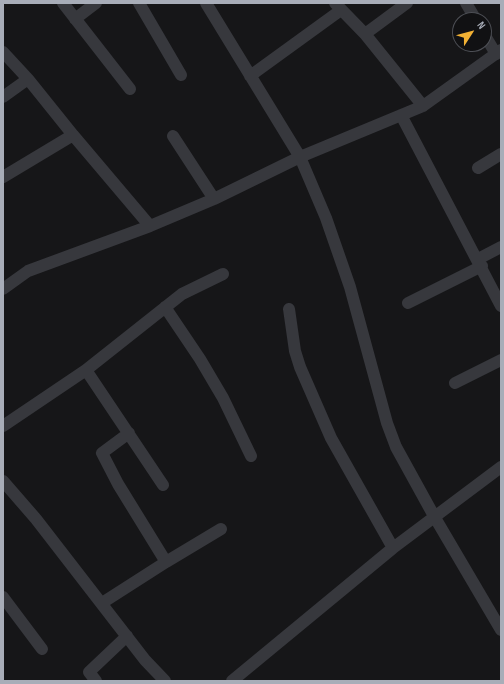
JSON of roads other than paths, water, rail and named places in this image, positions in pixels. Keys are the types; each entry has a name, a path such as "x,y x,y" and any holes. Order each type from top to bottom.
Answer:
{"street":[{"path":"63,3 130,88"},
{"path":"75,19 96,3"},
{"path":"140,3 181,75"},
{"path":"206,3 300,157 326,218 350,287 389,429 396,447 434,516 501,630"},
{"path":"365,34 407,3"},
{"path":"466,3 471,12"},
{"path":"250,76 338,7 365,34 424,106"},
{"path":"3,52 28,79 73,136 150,226"},
{"path":"3,289 28,271 150,226 214,199 300,157 424,106 498,52"},
{"path":"3,98 28,79"},
{"path":"401,115 480,263 501,306"},
{"path":"3,177 73,136"},
{"path":"173,136 214,199"},
{"path":"478,168 501,154"},
{"path":"408,303 480,263 501,248"},
{"path":"3,426 86,370 165,307 194,287 223,274"},
{"path":"165,307 200,359 223,398 251,456"},
{"path":"289,309 295,351 328,431 393,548"},
{"path":"456,383 501,360"},
{"path":"86,370 163,485"},
{"path":"129,433 102,453 118,484 166,562"},
{"path":"232,681 393,548 501,467"},
{"path":"3,481 36,518 145,660 165,681"},
{"path":"102,604 166,562 221,529"},
{"path":"3,597 42,649"},
{"path":"96,681 89,672 127,636"}]}
